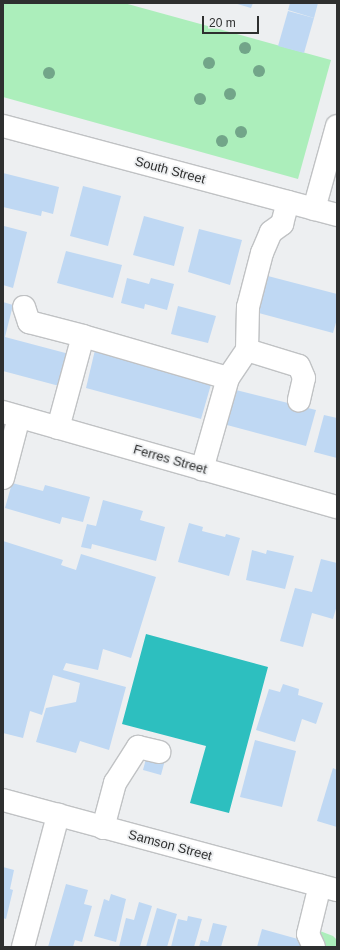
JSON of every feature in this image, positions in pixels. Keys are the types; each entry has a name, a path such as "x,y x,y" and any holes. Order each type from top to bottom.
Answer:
{"street":[{"name":"South Street","path":"3,126 337,216"},
{"path":"314,209 337,126"},
{"path":"202,469 228,378 247,350 248,307 262,253 271,232 282,224 288,202"},
{"path":"24,308 29,322 228,378"},
{"path":"58,428 83,336"},
{"path":"247,350 299,366 304,378 299,400"},
{"path":"3,478 11,415"},
{"name":"Ferres Street","path":"11,415 337,507"},
{"path":"104,828 114,785 138,747 158,752"},
{"name":"Samson Street","path":"3,800 328,888"},
{"path":"24,947 58,815"},
{"path":"314,947 308,934 328,888"}],"green space":[{"path":"3,3 124,3 331,60 298,179 3,97"},
{"path":"320,931 333,936 337,940 337,947 326,947 318,935"}],"water":[{"path":"146,634 268,667 229,813 190,803 206,746 122,724"}],"building":[{"path":"234,3 253,3 251,8"},
{"path":"290,3 318,3 314,18 288,10"},
{"path":"288,11 314,18 304,53 278,46"},
{"path":"3,173 59,187 53,214 42,211 41,216 3,207"},
{"path":"83,186 121,196 108,246 70,236"},
{"path":"144,216 184,227 174,266 133,255"},
{"path":"4,226 27,232 13,288 3,285"},
{"path":"199,229 242,240 230,285 188,272"},
{"path":"66,251 122,265 113,298 57,283"},
{"path":"264,275 337,294 337,319 333,333 255,312"},
{"path":"127,278 149,284 151,278 174,284 167,310 145,304 144,309 121,303"},
{"path":"3,302 13,305 5,337 73,355 63,387 3,371"},
{"path":"178,306 216,316 208,343 171,334"},
{"path":"95,350 212,381 201,419 86,388"},
{"path":"236,390 316,410 306,446 227,425"},
{"path":"324,415 337,418 337,458 314,452"},
{"path":"12,483 43,491 45,485 90,497 83,522 62,517 60,524 5,508"},
{"path":"103,500 143,511 140,520 165,527 156,561 92,544 91,549 81,547 87,524 96,526"},
{"path":"189,523 203,527 202,531 225,537 226,534 240,538 229,576 178,562"},
{"path":"3,541 63,560 61,565 76,570 81,554 156,577 131,658 103,649 98,670 66,663 63,670 126,687 109,750 80,741 76,753 36,742 46,708 76,702 80,683 53,675 42,715 30,711 23,738 3,733"},
{"path":"252,550 266,554 267,550 294,556 285,589 246,580"},
{"path":"321,559 337,563 337,605 333,619 312,613 303,647 280,641 295,588 312,592"},
{"path":"283,684 299,689 298,695 323,703 316,724 302,719 295,742 256,730 269,689 280,692"},
{"path":"255,740 296,751 282,807 240,797"},
{"path":"147,755 165,760 161,775 143,770"},
{"path":"333,768 337,770 337,827 317,821"},
{"path":"3,867 14,870 10,889 13,890 6,919 3,918"},
{"path":"66,884 88,890 84,904 92,906 82,942 75,940 73,947 48,947"},
{"path":"111,894 126,899 116,942 94,936 104,899 109,901"},
{"path":"139,902 152,906 140,947 119,947 126,918 134,920"},
{"path":"157,908 177,914 167,947 146,947"},
{"path":"188,916 202,919 194,947 171,947 178,919 187,921"},
{"path":"213,923 227,926 221,947 199,947 201,940 208,942"},
{"path":"262,929 305,941 303,947 257,947"}]}
